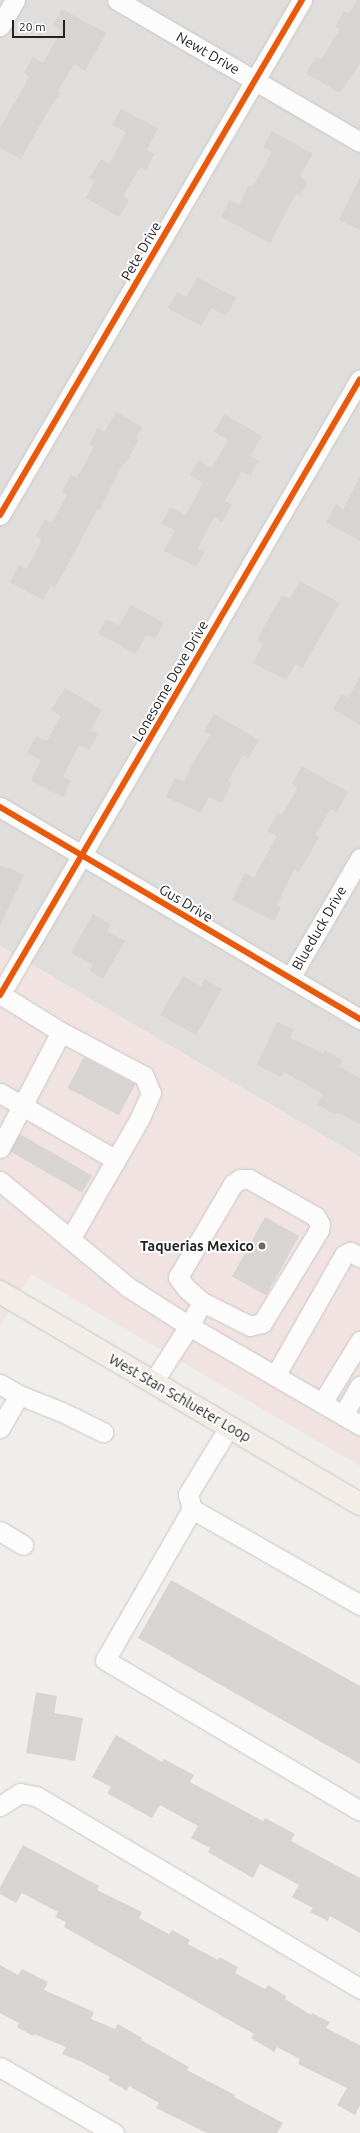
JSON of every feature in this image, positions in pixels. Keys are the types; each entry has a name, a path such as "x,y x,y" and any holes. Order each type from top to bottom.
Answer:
{"main road":[{"name":"West Stan Schlueter Loop","path":"0,1292 360,1504"}],"street":[{"path":"0,26 15,0"},
{"name":"Newt Drive","path":"117,0 360,142"},
{"name":"Pete Drive","path":"0,515 302,0"},
{"name":"Lonesome Dove Drive","path":"0,994 360,379"},
{"name":"Gus Drive","path":"0,808 360,1019"},
{"name":"Blueduck Drive","path":"290,978 360,858"},
{"path":"0,994 61,1032 144,1076 151,1093 140,1118 70,1239"},
{"path":"0,1148 61,1032"},
{"path":"0,1093 116,1160"},
{"path":"240,1179 249,1179 315,1216 320,1224 318,1230 262,1322 250,1326 202,1302 186,1288 178,1277 240,1179"},
{"path":"0,1181 128,1287 189,1326 360,1425"},
{"path":"275,1376 344,1255 350,1252 360,1257"},
{"path":"153,1382 189,1326 202,1302"},
{"path":"322,1403 360,1341"},
{"path":"0,1384 19,1395 103,1432"},
{"path":"343,1415 360,1386"},
{"path":"0,1428 19,1395"},
{"path":"229,1427 188,1494 192,1509 105,1660 360,1811"},
{"path":"192,1509 360,1605"},
{"path":"0,1532 23,1545"},
{"path":"0,1806 20,1793 36,1796 360,1988"},
{"path":"0,2067 114,2133"}],"shaded area":[{"path":"0,0 360,0 360,1157 0,946"},
{"path":"0,946 360,1157 360,1466 31,1274 0,1326"}],"building":[{"path":"357,0 360,0 360,63 340,93 306,73 316,57 321,60 340,29 335,27 344,11 349,14"},
{"path":"62,9 106,33 85,71 74,64 57,92 60,93 46,114 21,159 0,148 0,128 29,77 24,73 33,57 43,63 61,30 53,25"},
{"path":"121,109 158,128 147,150 154,154 146,170 140,167 123,196 129,200 119,217 86,198 95,181 89,178 101,159 109,164 126,132 112,125"},
{"path":"272,131 313,154 300,177 308,182 300,196 296,193 270,243 221,217 230,200 239,205 249,185 252,187 272,152 263,147"},
{"path":"360,177 360,230 339,220"},
{"path":"197,277 236,298 226,316 211,308 201,326 168,308 177,292 186,297"},
{"path":"116,412 142,427 136,438 139,439 125,464 123,463 99,511 97,510 55,588 51,585 43,600 10,582 19,565 26,569 42,540 36,536 45,519 52,523 67,495 62,492 71,475 77,478 94,447 89,444 98,428 105,432"},
{"path":"224,414 262,436 250,456 259,461 250,476 242,471 225,501 232,505 222,522 214,517 198,548 205,551 197,567 164,551 175,530 161,524 170,507 186,515 203,483 190,475 198,460 212,468 228,440 214,432"},
{"path":"360,477 360,541 326,522 336,504 343,509"},
{"path":"300,581 340,603 302,668 295,664 286,680 253,663 263,644 257,641 282,595 290,599"},
{"path":"131,605 164,623 155,639 147,634 135,654 98,633 106,619 119,626"},
{"path":"360,677 360,725 333,709 342,694 348,698"},
{"path":"65,688 102,710 91,730 98,734 89,750 79,745 63,777 71,781 63,797 31,781 41,760 27,753 36,736 47,741 61,716 51,710"},
{"path":"214,714 259,740 248,759 243,755 228,781 231,783 222,803 209,797 201,813 166,797 175,778 184,781 210,735 204,731"},
{"path":"302,766 348,792 337,812 330,809 316,834 319,837 299,872 294,870 277,905 281,907 274,921 232,900 245,873 254,878 277,836 267,831 277,813 282,815 298,787 292,784"},
{"path":"0,866 8,869 8,867 24,875 0,925"},
{"path":"93,914 110,924 107,931 125,941 103,979 90,971 93,965 71,953"},
{"path":"183,976 201,986 205,979 222,989 196,1035 160,1015"},
{"path":"277,1022 294,1030 290,1038 323,1053 325,1050 342,1060 339,1066 360,1078 360,1124 337,1112 335,1115 317,1104 323,1094 284,1072 281,1077 257,1065"},
{"path":"84,1057 135,1084 119,1115 68,1088"},
{"path":"20,1134 92,1176 82,1193 10,1151"},
{"path":"265,1217 299,1236 266,1295 232,1276"},
{"path":"171,1580 360,1686 360,1764 138,1638"},
{"path":"36,1692 57,1696 54,1713 83,1718 75,1761 26,1753"},
{"path":"116,1735 162,1762 164,1759 194,1775 190,1782 263,1821 265,1818 295,1834 291,1841 360,1878 360,1933 330,1916 328,1921 310,1912 313,1908 292,1897 299,1885 260,1864 253,1878 208,1852 210,1848 191,1838 198,1826 160,1805 152,1818 107,1793 111,1787 92,1777"},
{"path":"23,1845 99,1886 97,1890 142,1912 139,1918 169,1934 172,1930 190,1940 188,1944 218,1960 219,1957 238,1967 235,1973 265,1989 268,1985 286,1996 285,1999 311,2015 312,2013 330,2022 326,2028 360,2045 360,2105 355,2115 337,2105 347,2088 298,2064 300,2059 277,2047 274,2052 251,2038 254,2034 64,1927 66,1922 55,1917 58,1912 22,1893 16,1903 0,1894 0,1887"},
{"path":"0,1965 18,1975 22,1969 48,1982 44,1990 94,2012 91,2019 115,2029 118,2024 142,2038 141,2040 189,2067 187,2070 235,2095 234,2097 283,2123 277,2133 207,2133 156,2108 159,2103 129,2086 127,2091 108,2080 110,2077 82,2062 62,2054 66,2047 34,2034 33,2036 17,2027 19,2023 0,2013"}],"cycle path":[{"path":"0,515 302,0"},
{"path":"0,995 360,379"},
{"path":"0,807 360,1019"}],"place":[{"name":"Taquerias Mexico","path":"262,1246"}]}
